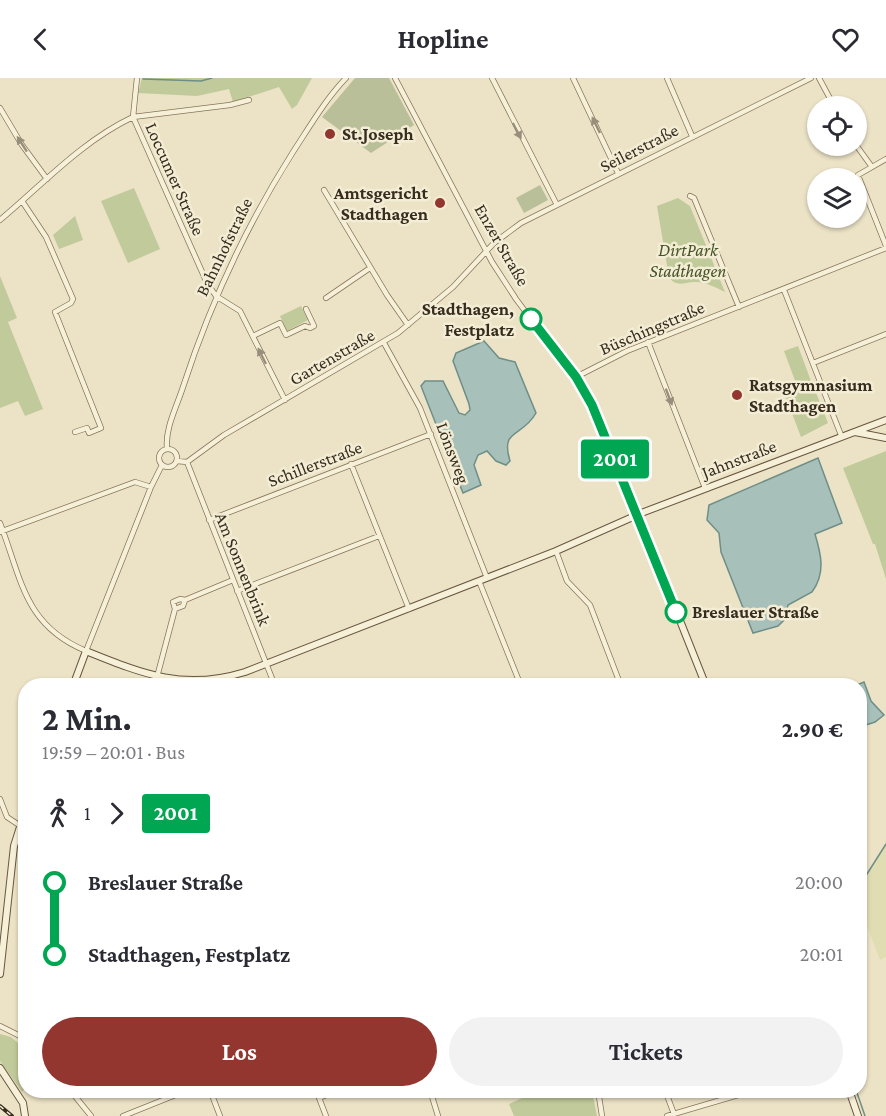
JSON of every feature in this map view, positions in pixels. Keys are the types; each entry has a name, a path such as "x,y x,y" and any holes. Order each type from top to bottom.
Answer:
{"main road":[{"name":"Jahnstraße","path":"638,515 852,431 886,420"},
{"path":"877,423 875,427 877,436"},
{"path":"852,431 886,438"},
{"path":"222,678 266,665 409,609 556,551 638,515"},
{"name":"Enzer Straße","path":"638,515 703,678"},
{"path":"76,678 86,651 159,678"},
{"path":"0,974 18,833"},
{"path":"0,1068 18,1095"},
{"path":"20,1098 25,1116"},
{"path":"852,1098 858,1116"}],"street":[{"path":"133,117 137,78"},
{"name":"Bahnhofstraße","path":"167,448 169,429 216,296 271,187 320,109 346,78"},
{"name":"Enzer Straße","path":"395,78 486,252 516,299 576,377 596,414 638,515"},
{"path":"492,78 557,205"},
{"path":"573,78 618,173"},
{"path":"667,78 692,136"},
{"name":"Seilerstraße","path":"486,252 514,228 618,173 811,78"},
{"path":"819,78 829,96"},
{"path":"0,220 81,150 133,117 230,105 249,100"},
{"path":"0,108 22,145 47,179"},
{"name":"Loccumer Straße","path":"133,117 207,283 216,296 240,311 285,400"},
{"path":"864,156 872,167"},
{"path":"886,159 858,175 886,247"},
{"path":"324,190 370,268 408,325"},
{"path":"690,196 694,198 739,307"},
{"path":"22,201 46,237 73,299 71,303 56,312 101,428 89,433 87,428 75,432"},
{"name":"Büschingstraße","path":"576,377 648,342 784,290 886,247"},
{"name":"Gartenstraße","path":"187,462 224,435 384,342 453,287 486,252"},
{"path":"326,298 370,268"},
{"path":"784,290 842,435"},
{"path":"253,336 280,322 286,335 305,326 310,328 314,326 306,309"},
{"path":"813,363 886,334"},
{"name":"Lönsweg","path":"384,342 411,387 487,578"},
{"path":"648,342 705,488"},
{"name":"Schillerstraße","path":"209,520 431,434"},
{"path":"0,523 28,599 40,620 54,635 86,651 151,487 162,465 159,457 167,448 176,452 177,461"},
{"path":"177,461 187,462"},
{"path":"162,465 171,467 177,461"},
{"name":"Am Sonnenbrink","path":"187,462 271,678"},
{"path":"351,464 409,609"},
{"path":"2,532 135,482 151,487"},
{"path":"237,591 379,536"},
{"path":"556,551 567,581 590,605 618,678"},
{"path":"159,678 175,609 183,606 185,600 233,580"},
{"path":"479,581 518,678"},
{"path":"0,799 7,817 18,824"},
{"path":"0,1026 18,1036"},
{"path":"76,1098 91,1116"},
{"path":"123,1116 168,1098"},
{"path":"213,1098 220,1116"},
{"path":"319,1098 326,1116"},
{"path":"432,1098 438,1116"},
{"path":"599,1098 602,1116"},
{"path":"668,1098 674,1114"},
{"path":"667,1116 728,1098"}],"shaded area":[{"path":"886,844 886,957 880,960 867,926 867,875"}],"green space":[{"path":"142,78 312,78 297,105 292,109 279,87 233,102 229,89 197,96 138,93"},
{"path":"355,78 389,78 414,125 371,153 322,117"},
{"path":"540,185 548,200 524,213 516,198"},
{"path":"134,188 160,249 128,263 101,201"},
{"name":"DirtPark Stadthagen","path":"678,198 690,206 725,292 700,282 678,284 669,277 657,206"},
{"path":"75,216 83,240 59,249 53,235"},
{"path":"0,276 17,318 8,322 43,409 25,416 18,401 0,408"},
{"path":"301,306 308,320 287,331 280,316"},
{"path":"798,346 811,381 797,386 784,351"},
{"path":"813,385 828,423 801,437 785,395"},
{"path":"886,451 886,579 875,544 873,544 843,468"},
{"path":"0,1034 11,1037 18,1043 18,1086 0,1061"},
{"path":"522,1098 593,1098 597,1116 514,1116 509,1104"}],"water":[{"path":"484,341 499,358 515,362 536,413 510,438 508,450 510,461 506,465 496,461 487,451 478,455 474,465 481,485 463,493 421,386 425,381 443,381 459,413 465,415 470,410 469,404 453,361 456,353"},
{"path":"818,458 842,523 815,534 821,571 812,592 788,605 784,620 778,626 753,633 721,552 719,533 707,520 709,505"},
{"path":"867,690 871,701 884,715 867,725"}],"waterway":[{"path":"143,79 201,81 212,78"},
{"path":"867,874 886,844"},
{"path":"859,1098 865,1116"}],"railway":[{"path":"0,1106 12,1116"}],"bus line":[{"name":"2001","path":"531,319 576,377 592,405 676,612"}],"place":[{"name":"St.Joseph","path":"330,134"},
{"name":"Amtsgericht Stadthagen","path":"440,203"},
{"name":"Stadthagen, Festplatz","path":"531,319"},
{"name":"Ratsgymnasium Stadthagen","path":"737,395"},
{"name":"Breslauer Straße","path":"676,612"}]}
